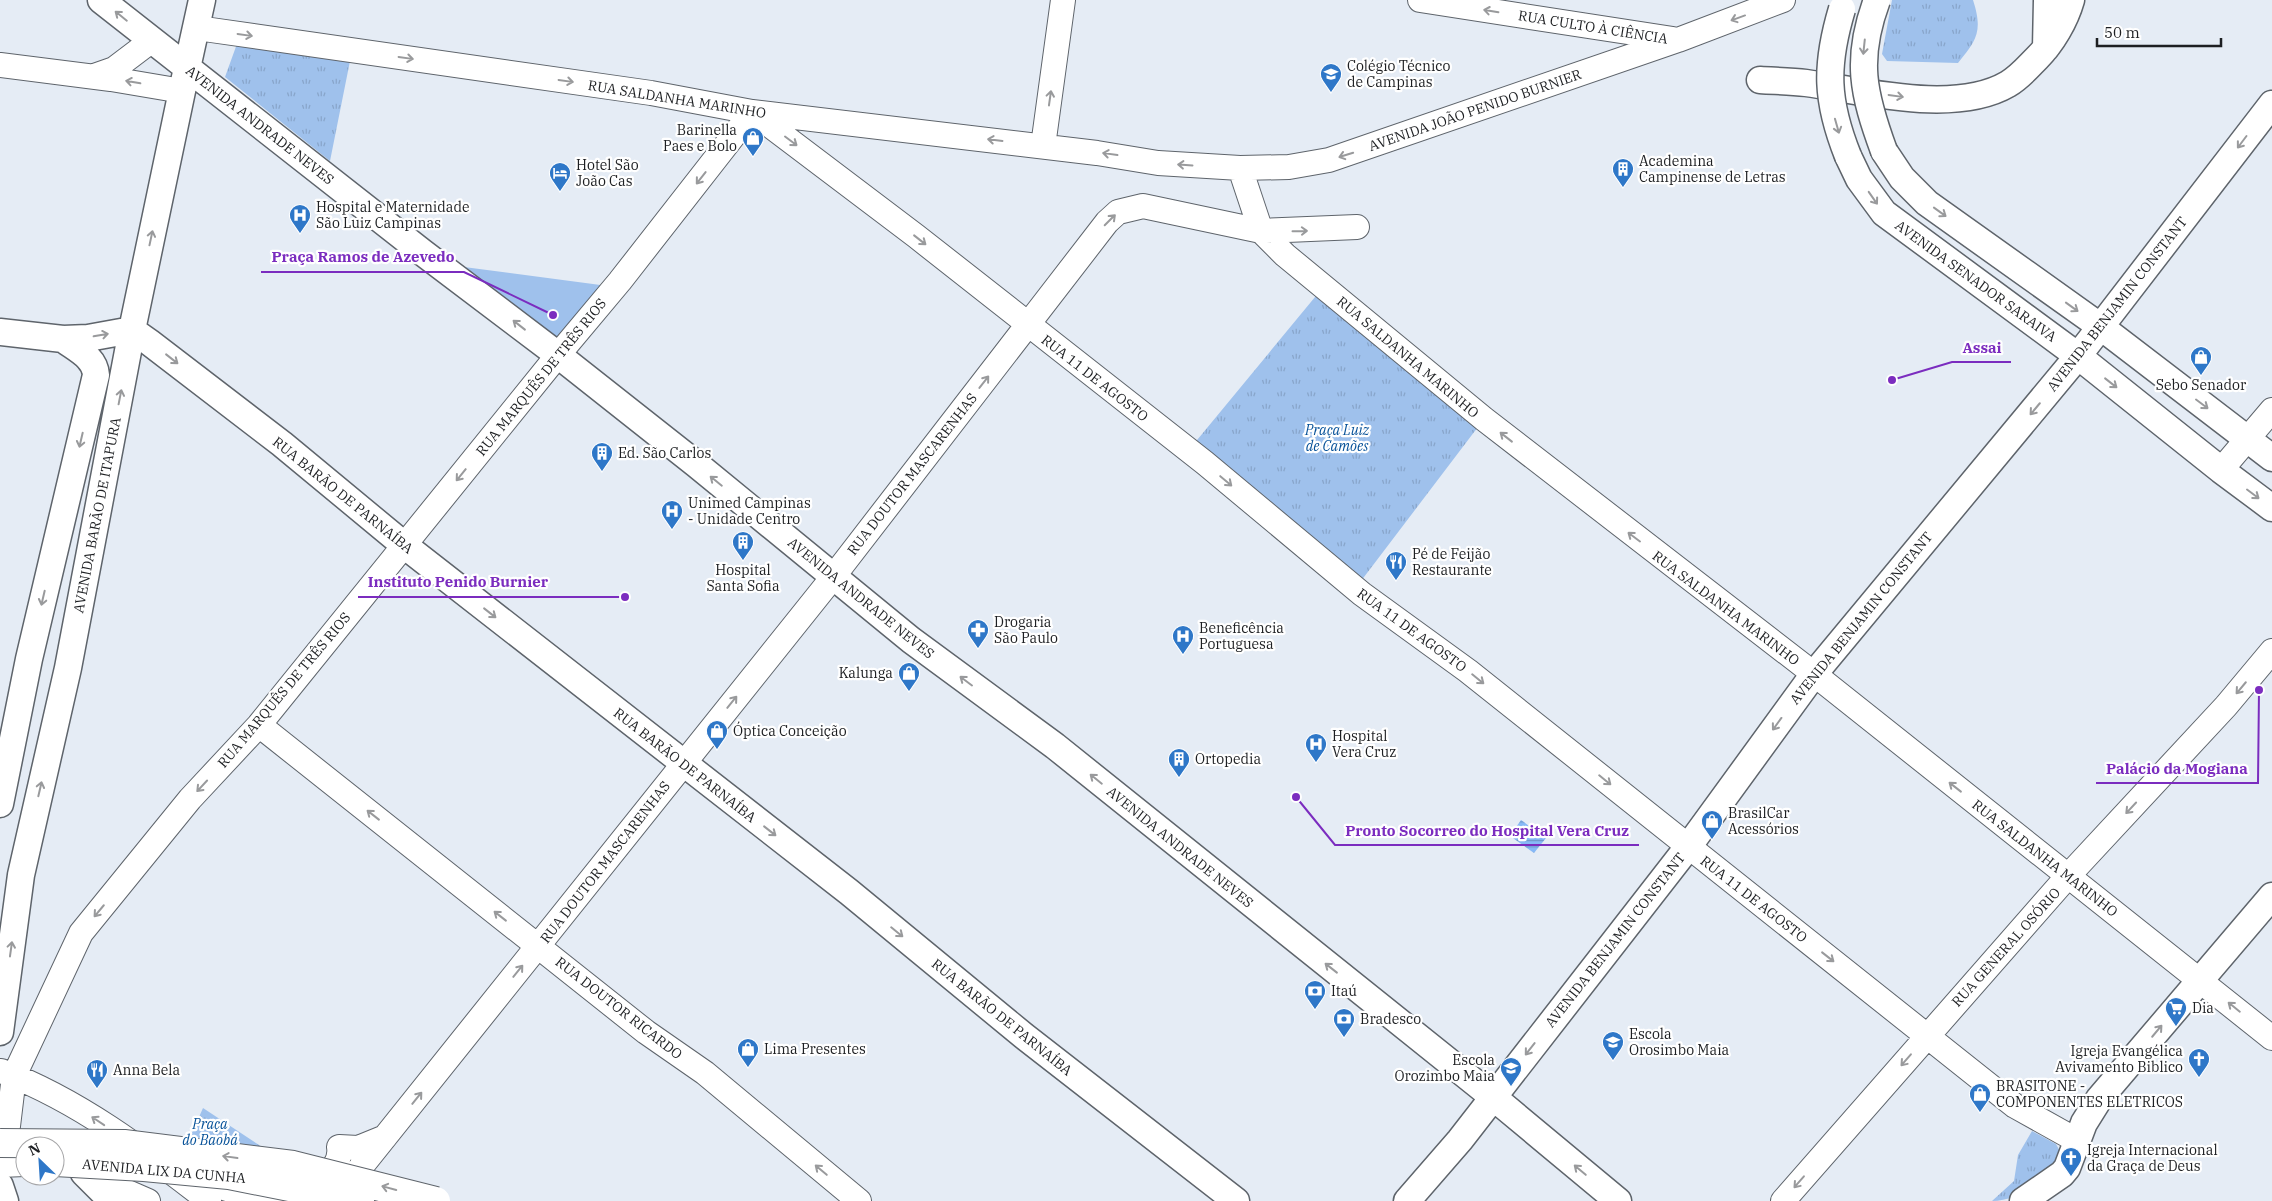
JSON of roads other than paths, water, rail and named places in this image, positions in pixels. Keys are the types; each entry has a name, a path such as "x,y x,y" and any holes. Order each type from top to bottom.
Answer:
{"highway":[{"name":"AVENIDA LIX DA CUNHA","path":"3,1129 274,1163 372,1184 436,1201"},
{"path":"0,1162 15,1162"},
{"name":"AVENIDA LIX DA CUNHA","path":"65,1163 144,1167 229,1175 360,1201"}],"main road":[{"name":"AVENIDA ANDRADE NEVES","path":"100,0 151,40 184,79 558,355 911,640 1055,746 1493,1096 1618,1201"},
{"name":"AVENIDA BARÃO DE ITAPURA","path":"0,1032 21,875 68,668 132,330 202,0"},
{"path":"1877,0 1867,27 1863,52 1864,80 1871,116 1884,151 1902,178 1927,203 2101,327 2272,458"},
{"path":"2046,49 2047,0"},
{"path":"1760,80 1803,83 1922,99 1961,98 1990,91 2008,84 2023,73 2046,49 2068,13 2071,0"},
{"name":"AVENIDA SENADOR SARAIVA","path":"1845,5 1832,41 1829,70 1832,106 1837,128 1859,179 1884,213 2078,356 2221,470 2272,508"},
{"name":"AVENIDA BENJAMIN CONSTANT","path":"1407,1201 1460,1140 1688,847 1814,674 2078,356 2271,108"},
{"path":"0,332 62,339 132,330"},
{"name":"RUA BARÃO DE PARNAÍBA","path":"132,330 282,444 404,545 849,892 1024,1036 1236,1201"},
{"path":"0,804 29,659 96,375 96,367 90,360 62,339"},
{"path":"2035,1199 2067,1168 2084,1122 2099,1099 2272,896"},
{"name":"AVENIDA BENJAMIN CONSTANT","path":"1431,1201 1446,1181 1457,1160 1460,1140"},
{"path":"84,1173 112,1201"},
{"path":"0,1186 5,1201"}],"street":[{"path":"1043,146 1063,0"},
{"name":"RUA CULTO À CIÊNCIA","path":"1420,0 1678,40"},
{"name":"AVENIDA JOÃO PENIDO BURNIER","path":"1158,163 1240,168 1289,167 1329,160 1678,40 1783,0"},
{"name":"RUA SALDANHA MARINHO","path":"196,28 641,92 752,112 1043,146 1158,163"},
{"path":"94,76 114,69 151,40"},
{"path":"0,65 94,76 184,79"},
{"name":"RUA 11 DE AGOSTO","path":"752,112 1205,463 1362,594 1468,670 2015,1106 2076,1140"},
{"name":"RUA MARQUÊS DE TRÊS RIOS","path":"3,1129 7,1073 81,933 190,799 259,724 620,281 752,112"},
{"name":"RUA SALDANHA MARINHO","path":"1240,168 1262,231 1285,255 1484,419 1814,674 2272,1038"},
{"name":"RUA DOUTOR MASCARENHAS","path":"334,1201 833,577 1107,222 1118,212 1143,206 1262,231 1356,227"},
{"path":"2221,470 2246,438 2272,410"},
{"name":"RUA GENERAL OSÓRIO","path":"1783,1201 2068,876 2226,706 2272,651"},
{"path":"0,745 9,723 19,711"},
{"name":"RUA DOUTOR RICARDO","path":"259,724 646,1032 705,1074 859,1201"},
{"path":"7,1073 91,1116 158,1162 209,1201"},
{"path":"3,1129 19,1136"},
{"path":"302,1201 338,1161 339,1147 358,1148 386,1136"},
{"path":"65,1161 84,1173 148,1201"},
{"path":"158,1162 228,1192 252,1196 280,1195 326,1175"}],"place":[{"name":"Colégio Técnico de Campinas","path":"1331,93"},
{"name":"Barinella Paes e Bolo","path":"753,157"},
{"name":"Academina Campinense de Letras","path":"1623,188"},
{"name":"Hotel São João Cas","path":"560,192"},
{"name":"Hospital e Maternidade São Luiz Campinas","path":"300,234"},
{"name":"Praça Ramos de Azevedo","path":"553,315"},
{"name":"Sebo Senador","path":"2201,376"},
{"name":"Assai","path":"1892,380"},
{"name":"Ed. São Carlos","path":"602,472"},
{"name":"Unimed Campinas - Unidade Centro","path":"672,530"},
{"name":"Hospital Santa Sofia","path":"743,561"},
{"name":"Pé de Feijão Restaurante","path":"1396,581"},
{"name":"Instituto Penido Burnier","path":"625,597"},
{"name":"Drogaria São Paulo","path":"978,649"},
{"name":"Beneficência Portuguesa","path":"1183,655"},
{"name":"Palácio da Mogiana","path":"2259,690"},
{"name":"Kalunga","path":"909,692"},
{"name":"Óptica Conceição","path":"717,750"},
{"name":"Hospital Vera Cruz","path":"1316,763"},
{"name":"Ortopedia","path":"1179,778"},
{"name":"Pronto Socorreo do Hospital Vera Cruz","path":"1296,797"},
{"name":"BrasilCar Acessórios","path":"1712,840"},
{"name":"Itaú","path":"1315,1010"},
{"name":"Dia","path":"2176,1027"},
{"name":"Bradesco","path":"1344,1038"},
{"name":"Escola Orosimbo Maia","path":"1613,1061"},
{"name":"Lima Presentes","path":"748,1068"},
{"name":"Igreja Evangélica Avivamento Biblico","path":"2199,1078"},
{"name":"Escola Orozimbo Maia","path":"1511,1087"},
{"name":"Anna Bela","path":"97,1089"},
{"name":"BRASITONE - COMPONENTES ELETRICOS","path":"1980,1113"},
{"name":"Igreja Internacional da Graça de Deus","path":"2071,1177"}],"park label":[{"name":"Praça Luiz de Camões","path":"1337,438"},
{"name":"Praça do Baobá","path":"210,1132"}]}
